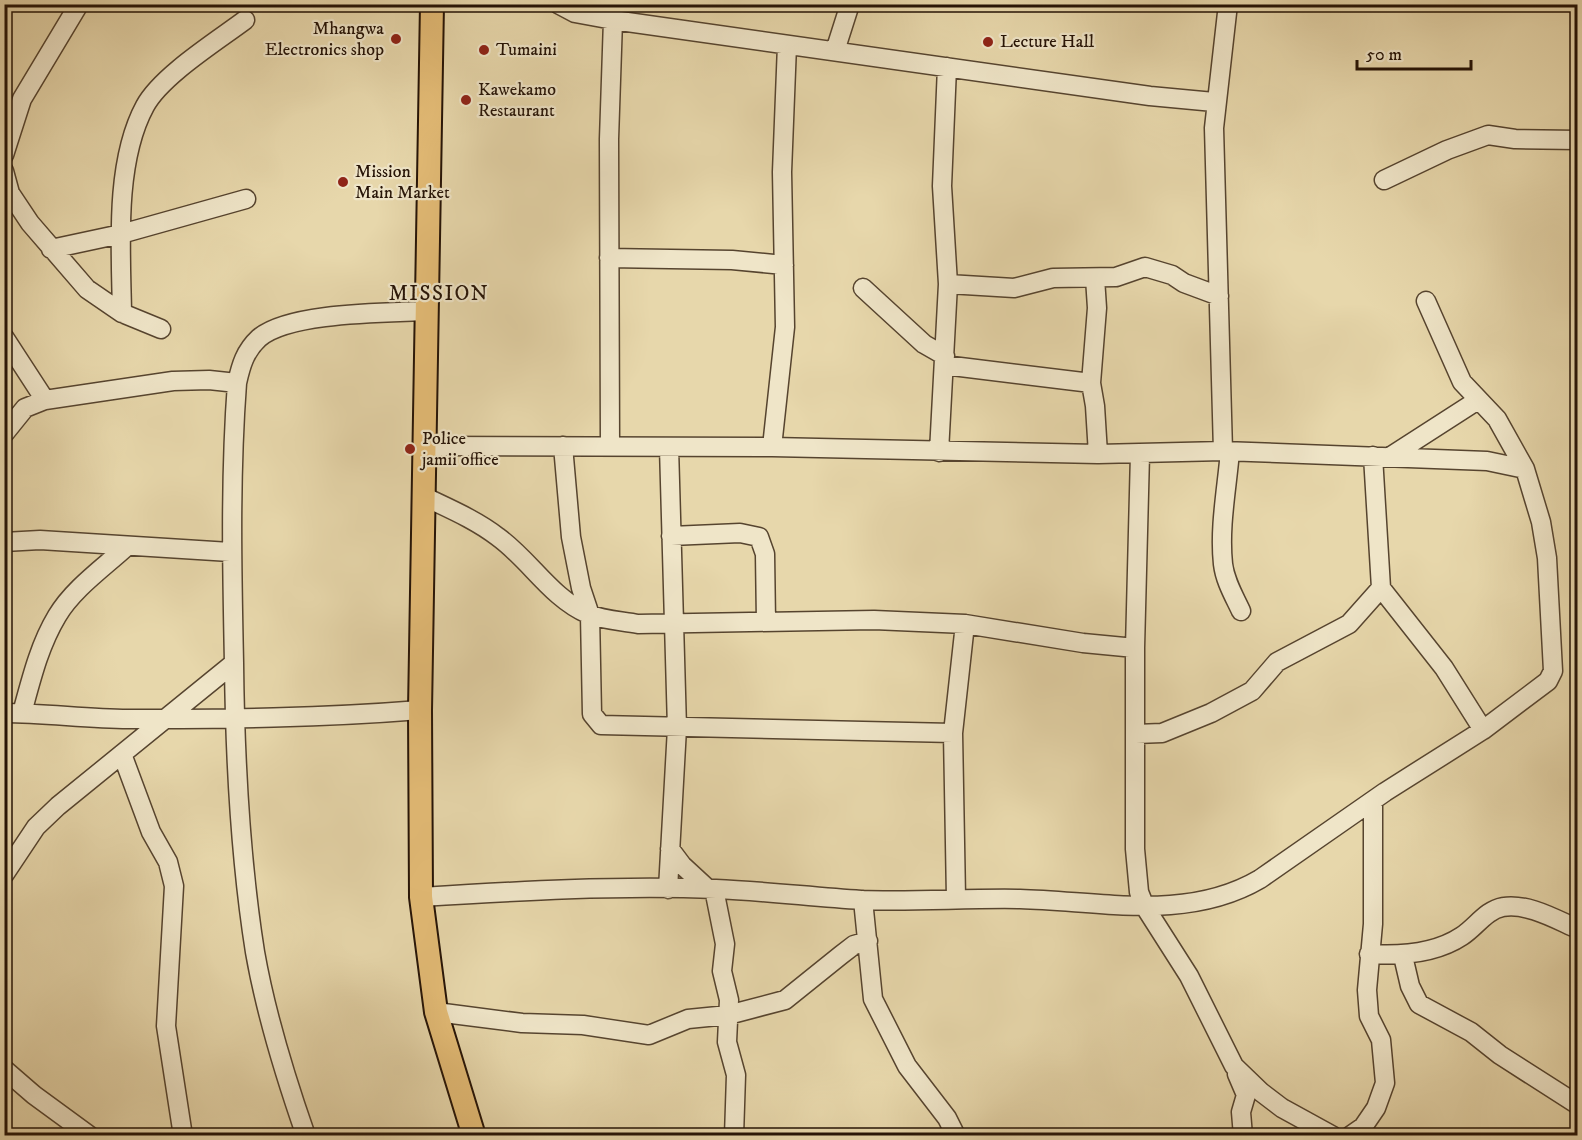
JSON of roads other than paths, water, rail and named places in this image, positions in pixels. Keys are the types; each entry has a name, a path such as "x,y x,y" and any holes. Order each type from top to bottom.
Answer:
{"main road":[{"path":"432,4 426,311 426,497 420,710 421,897 436,1012 474,1136"}],"street":[{"path":"4,155 22,99 80,4"},
{"path":"558,4 575,13 613,20 1150,96 1214,102"},
{"path":"836,51 850,4"},
{"path":"1227,4 1214,102 1226,451 1223,565 1228,585 1241,611"},
{"path":"122,313 121,234 126,164 145,105 171,77 245,20"},
{"path":"610,447 609,139 613,20"},
{"path":"772,447 785,327 782,172 787,45"},
{"path":"939,452 948,284 942,186 947,67"},
{"path":"1384,180 1448,150 1488,135 1515,139 1578,140"},
{"path":"4,171 10,193 51,249 87,289 122,313 162,329"},
{"path":"51,249 121,234 246,199"},
{"path":"609,258 732,260 784,266"},
{"path":"948,284 999,289 1053,278 1116,276 1145,267 1157,269 1184,284 1219,296"},
{"path":"1095,278 1097,308 1091,383 1098,454"},
{"path":"863,288 944,361 1091,383"},
{"path":"421,897 523,891 711,889 863,900 956,898 1047,900 1145,907 1189,904 1241,890 1483,730 1548,681 1554,671 1547,558 1541,522 1525,469 1497,419 1462,382 1426,301"},
{"path":"306,1136 271,1026 248,901 233,720 234,663 230,552 237,383 243,357 260,337 286,325 355,314 426,311"},
{"path":"4,337 45,400"},
{"path":"4,434 25,408 45,400 172,381 209,380 237,383"},
{"path":"1382,456 1478,400"},
{"path":"426,446 772,447 1098,454 1226,451 1487,461 1525,469"},
{"path":"563,446 571,537 581,588 590,615 592,714 601,725 952,733"},
{"path":"668,889 677,728 669,447"},
{"path":"1140,454 1135,648 1136,877 1145,907 1182,963 1234,1066 1246,1095 1241,1112 1243,1136"},
{"path":"1136,734 1162,733 1211,713 1252,692 1277,662 1349,624 1381,588 1382,456"},
{"path":"426,497 476,522 499,537 554,591 590,615 638,624 874,620 965,624 1083,643 1135,648"},
{"path":"671,536 740,533 759,537 765,554 766,622"},
{"path":"4,542 40,540 230,552"},
{"path":"126,546 75,594 58,615 13,713 129,719 170,717 233,720 420,710"},
{"path":"1381,588 1444,668 1483,730"},
{"path":"956,898 952,733 965,624"},
{"path":"4,875 36,828 234,663"},
{"path":"122,754 147,822 168,862 174,886 166,1026 183,1136"},
{"path":"1350,1136 1363,1127 1376,1108 1385,1083 1381,1040 1370,1016 1369,954 1373,924 1373,801"},
{"path":"670,849 682,865 711,889 723,924 725,944 722,971 729,1000 727,1042 736,1075 734,1136"},
{"path":"863,900 873,999 907,1066 947,1118 956,1136"},
{"path":"1369,954 1403,956 1460,938 1486,915 1503,908 1527,908 1578,929"},
{"path":"436,1012 522,1023 583,1025 649,1035 688,1018 728,1015 785,1000 854,945 868,941"},
{"path":"1403,956 1410,986 1419,1004 1471,1032 1500,1055 1578,1105"},
{"path":"1234,1066 1282,1108 1333,1136"},
{"path":"4,1069 34,1095 90,1136"}],"place":[{"name":"Mhangwa Electronics shop","path":"396,39"},
{"name":"Lecture Hall","path":"988,42"},
{"name":"Tumaini","path":"484,50"},
{"name":"Kawekamo Restaurant","path":"466,100"},
{"name":"Mission Main Market","path":"343,182"},
{"name":"Police jamii office","path":"410,449"}],"district":[{"name":"MISSION","path":"439,294"}]}
